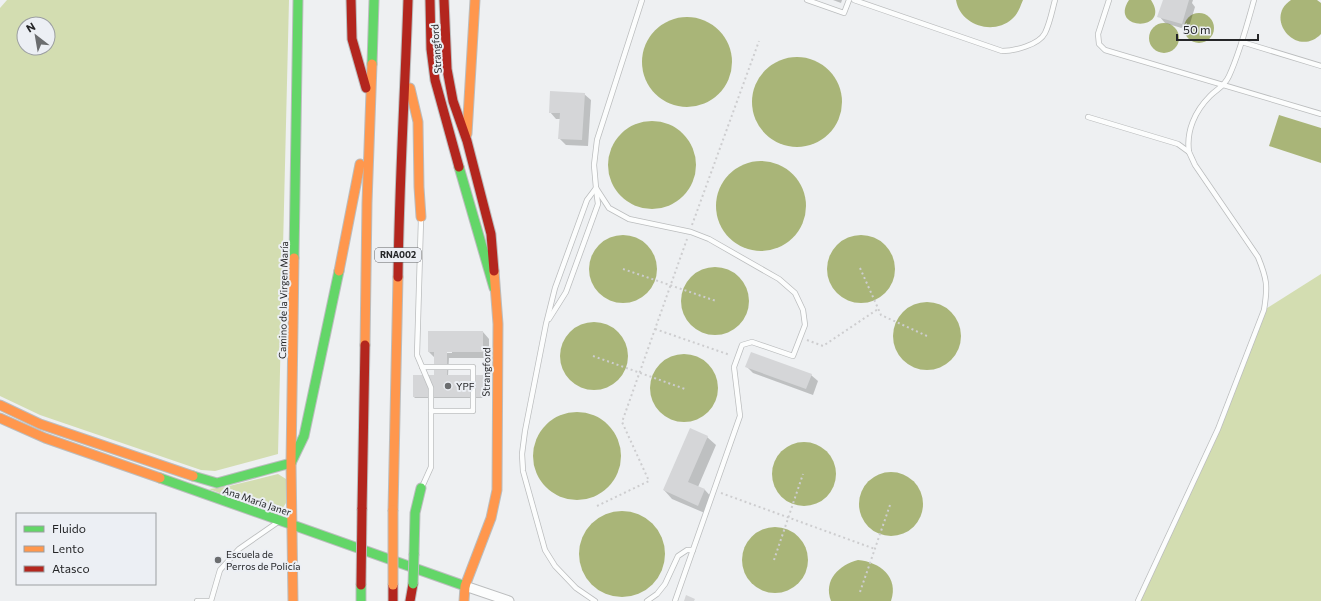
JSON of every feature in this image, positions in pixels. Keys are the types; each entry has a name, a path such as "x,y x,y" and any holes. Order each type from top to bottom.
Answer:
{"main road":[{"name":"Camino de la Virgen María","path":"293,601 291,463 298,0"},
{"path":"351,0 352,39 370,102"},
{"name":"RNA002","path":"361,601 367,203 374,0"},
{"name":"RNA002","path":"393,601 398,204 406,73 408,0"},
{"path":"430,0 430,49 435,80 494,288"},
{"name":"Strangford","path":"444,0 447,69 453,101 466,141 491,234 498,324 497,490 491,518 465,586 464,601"},
{"name":"Strangford","path":"466,141 475,0"},
{"path":"406,73 418,122 421,217"},
{"path":"291,463 304,436 336,291 370,117"},
{"name":"Ana María Janer","path":"0,404 9,410 40,424 211,482 217,483 291,463"},
{"path":"2,419 9,410"},
{"name":"Ana María Janer","path":"2,419 45,438 465,586"},
{"path":"410,601 413,584 415,513 421,488"}],"street":[{"name":"Ana María Janer","path":"465,586 509,601"}],"lane":[{"path":"546,324 566,292 598,204 594,165 597,140 642,0"},
{"path":"807,0 844,13 849,0"},
{"path":"854,0 1002,51 1012,51 1038,41 1044,34 1055,0"},
{"path":"1109,0 1098,34 1099,44 1104,50 1321,114"},
{"path":"1138,601 1218,429 1264,310 1268,289 1264,271 1258,257 1195,165 1189,152 1188,144 1189,133 1194,118 1203,103 1224,85 1242,42 1254,0"},
{"path":"1242,42 1321,66"},
{"path":"1088,117 1178,144 1189,152"},
{"path":"596,188 609,208 629,219 690,232 709,239 779,278 795,293 803,310 805,325 793,356 752,342 742,345 734,367 740,416 675,601"},
{"path":"595,601 576,588 550,560 545,550 524,471 522,454 546,324 555,288 584,207 587,200 596,188"},
{"path":"421,217 417,355 431,388 431,467 421,488"},
{"path":"422,367 473,367 473,411 431,411"},
{"path":"197,601 209,601 220,570 239,549 280,521"},
{"path":"647,601 657,594 664,584 678,556 687,550 693,550"}],"path":[{"path":"597,506 649,481 622,422 758,41"},
{"path":"860,268 881,315 927,336"},
{"path":"623,269 716,301"},
{"path":"800,338 823,346 878,309"},
{"path":"655,329 737,357"},
{"path":"593,356 685,389"},
{"path":"774,560 803,474"},
{"path":"714,490 875,549"},
{"path":"860,592 890,505"}],"shaded area":[{"path":"7,0 289,0 278,454 215,471 201,470 40,415 0,396 0,8"},
{"path":"956,0 1023,0 1017,13 1012,19 996,27 987,27 978,25 964,16 959,9"},
{"path":"1129,0 1151,0 1155,10 1153,18 1148,22 1140,24 1132,22 1127,18 1125,10"},
{"path":"1291,0 1317,0 1321,3 1321,34 1312,40 1302,42 1294,39 1286,33 1280,16 1283,8"},
{"path":"1199,13 1209,18 1214,28 1209,38 1199,43 1189,38 1184,28 1189,18"},
{"path":"687,17 704,21 719,30 728,45 732,62 728,79 719,94 704,103 687,107 670,103 655,94 646,79 642,62 646,45 655,30 670,21"},
{"path":"1164,23 1174,28 1179,38 1174,48 1164,53 1154,48 1149,38 1154,28"},
{"path":"797,57 814,61 829,70 838,85 842,102 838,119 829,134 814,143 797,147 780,143 765,134 756,119 752,102 756,85 765,70 780,61"},
{"path":"1279,115 1321,128 1321,163 1269,146"},
{"path":"652,121 669,124 683,134 693,148 696,165 693,182 683,196 669,206 652,209 635,206 621,196 611,182 608,165 611,148 621,134 635,124"},
{"path":"761,161 778,165 793,174 802,189 806,206 802,223 793,238 778,247 761,251 744,247 729,238 720,223 716,206 720,189 729,174 744,165"},
{"path":"623,235 636,238 647,245 654,256 657,269 654,282 647,293 636,300 623,303 610,300 599,293 592,282 589,269 592,256 599,245 610,238"},
{"path":"861,235 874,238 885,245 892,256 895,269 892,282 885,293 874,300 861,303 848,300 837,293 830,282 827,269 830,256 837,245 848,238"},
{"path":"715,267 728,270 739,277 746,288 749,301 746,314 739,325 728,332 715,335 702,332 691,325 684,314 681,301 684,288 691,277 702,270"},
{"path":"1321,274 1321,601 1138,601 1218,429 1264,310"},
{"path":"927,302 940,305 951,312 958,323 961,336 958,349 951,360 940,367 927,370 914,367 903,360 896,349 893,336 896,323 903,312 914,305"},
{"path":"594,322 607,325 618,332 625,343 628,356 625,369 618,380 607,387 594,390 581,387 570,380 563,369 560,356 563,343 570,332 581,325"},
{"path":"684,354 697,357 708,364 715,375 718,388 715,401 708,412 697,419 684,422 671,419 660,412 653,401 650,388 653,375 660,364 671,357"},
{"path":"577,412 594,416 608,425 617,439 621,456 617,473 608,487 594,496 577,500 560,496 546,487 537,473 533,456 537,439 546,425 560,416"},
{"path":"798,442 810,442 827,451 834,462 836,474 834,486 827,497 810,506 798,506 786,501 777,492 772,480 772,468 777,456 786,447"},
{"path":"891,472 909,478 917,486 923,504 917,522 909,530 891,536 873,530 865,522 859,504 865,486 873,478"},
{"path":"278,474 286,479 286,503 282,509 276,511 267,511 209,489 225,487"},
{"path":"622,511 638,515 652,524 661,538 665,554 661,570 652,584 638,593 622,597 606,593 592,584 583,570 579,554 583,538 592,524 606,515"},
{"path":"775,527 788,529 798,537 806,547 808,560 806,573 798,583 788,591 775,593 762,591 752,583 744,573 742,560 744,547 752,537 762,529"},
{"path":"858,560 874,564 886,572 892,585 893,592 891,601 831,601 829,586 834,574 851,562"}],"building":[{"path":"1163,0 1189,0 1182,24 1157,17"},
{"path":"550,91 585,93 582,140 558,139 560,113 549,113"},
{"path":"428,331 483,331 483,352 447,352 447,375 483,375 483,397 413,397 413,375 434,375 434,352 428,352"},
{"path":"751,352 812,374 806,389 745,367"},
{"path":"690,428 708,436 688,482 705,489 698,506 663,490"},
{"path":"686,595 695,599 694,601 684,601"}],"traffic: fast":[{"path":"294,258 298,0"},
{"path":"372,64 374,0"},
{"path":"459,167 494,288"},
{"path":"291,463 304,436 339,271"},
{"path":"193,476 217,483 291,463"},
{"path":"160,478 465,586"},
{"path":"414,554 415,513 421,488"},
{"path":"413,584 414,554"},
{"path":"361,585 361,601"}],"traffic: slow":[{"path":"467,134 475,0"},
{"path":"365,345 367,203 372,64"},
{"path":"410,88 418,122 421,217"},
{"path":"339,271 360,164"},
{"path":"293,601 291,463 294,258"},
{"path":"464,601 465,586 491,518 497,490 498,324 494,271"},
{"path":"393,510 398,277"},
{"path":"0,405 40,424 193,476"},
{"path":"0,418 45,438 160,478"},
{"path":"393,510 393,585"}],"traffic: jam":[{"path":"351,0 352,39 366,88"},
{"path":"398,277 408,0"},
{"path":"430,0 431,49 435,80 459,167"},
{"path":"444,0 447,69 453,101 467,141 491,234 494,271"},
{"path":"362,509 365,345"},
{"path":"361,585 362,509"},
{"path":"410,601 413,584"},
{"path":"393,585 393,601"}],"place":[{"name":"YPF","path":"448,386"},
{"name":"Escuela de Perros de Policía","path":"218,560"}]}
